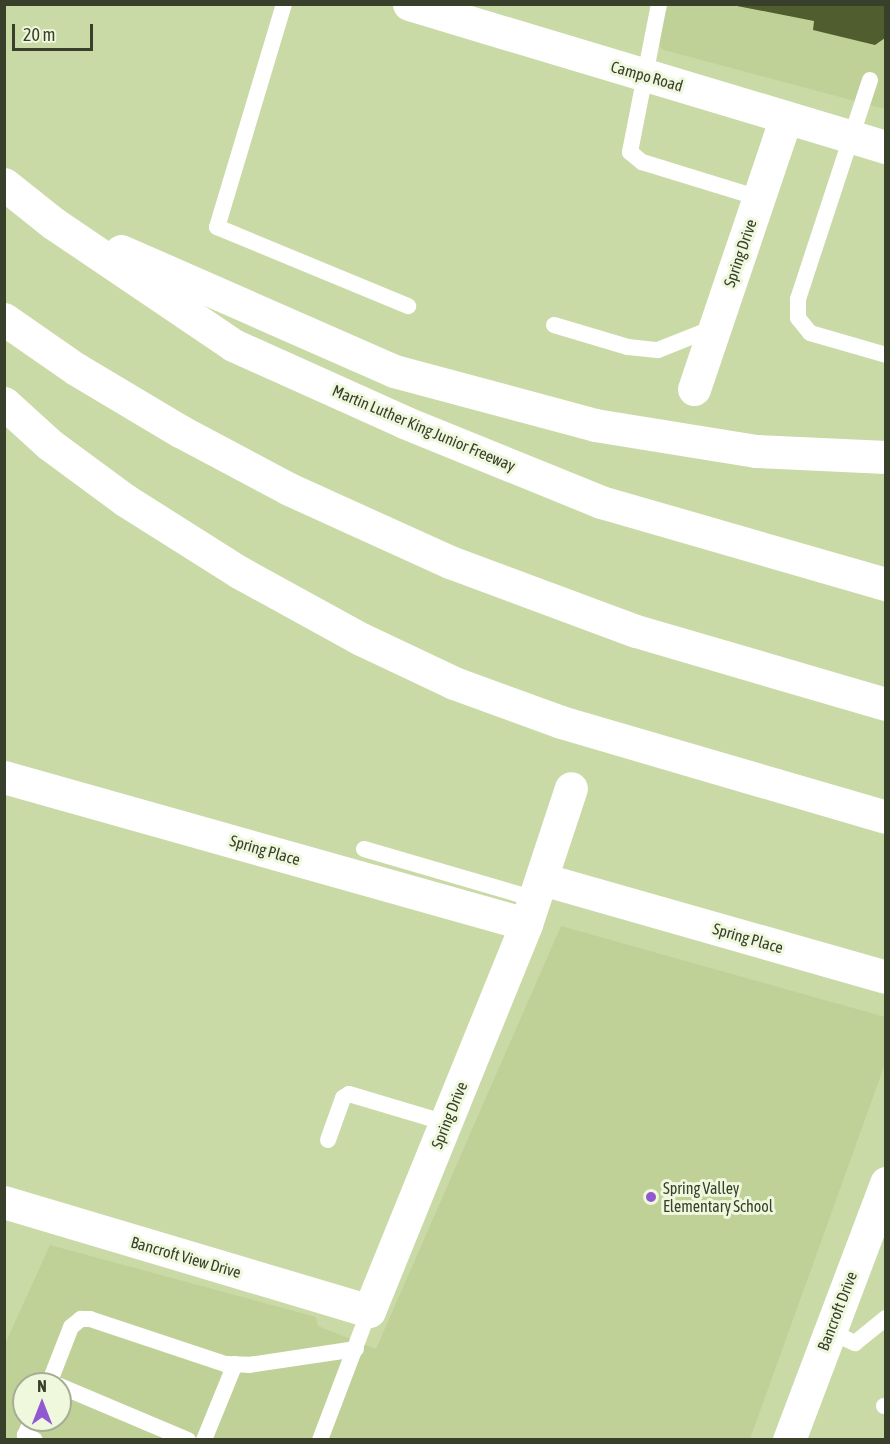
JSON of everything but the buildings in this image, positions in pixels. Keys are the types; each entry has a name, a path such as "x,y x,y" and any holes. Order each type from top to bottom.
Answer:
{"main road":[{"name":"Campo Road","path":"410,4 646,77 885,147"},
{"name":"Spring Drive","path":"694,389 786,117"},
{"name":"Martin Luther King Junior Freeway","path":"4,184 53,223 233,345 404,422 601,502 885,584"},
{"path":"53,223 394,371 595,425 756,451 885,457"},
{"path":"4,319 76,369 180,431 289,489 450,562 636,630 885,704"},
{"path":"4,403 49,444 125,500 239,572 361,639 454,683 561,722 885,817"},
{"name":"Spring Place","path":"4,777 534,901 885,977"},
{"name":"Spring Drive","path":"369,1311 534,901 571,788"},
{"name":"Bancroft Drive","path":"791,1439 885,1183"},
{"name":"Bancroft View Drive","path":"8,1205 369,1311"}],"lane":[{"path":"284,4 217,227 408,306"},
{"path":"659,4 651,29 646,77 630,152 642,162 759,198"},
{"path":"870,80 798,299 798,318 810,333 885,355"},
{"path":"554,325 628,347 658,350 715,327"},
{"path":"364,849 534,901"},
{"path":"328,1140 343,1098 349,1094 446,1123"},
{"name":"Spring Drive","path":"320,1440 369,1311"},
{"path":"58,1372 71,1327 90,1318 235,1364 356,1349"},
{"path":"829,1331 855,1343 885,1318"},
{"path":"204,1440 235,1364"},
{"path":"72,1392 188,1440"}],"shaded area":[{"path":"668,5 885,5 885,109 664,50 660,47 659,34"},
{"path":"561,926 885,1017 885,1064 750,1439 5,1440 5,1344 50,1245 316,1317 318,1326 376,1349"}],"place":[{"name":"Spring Valley Elementary School","path":"651,1197"}]}
